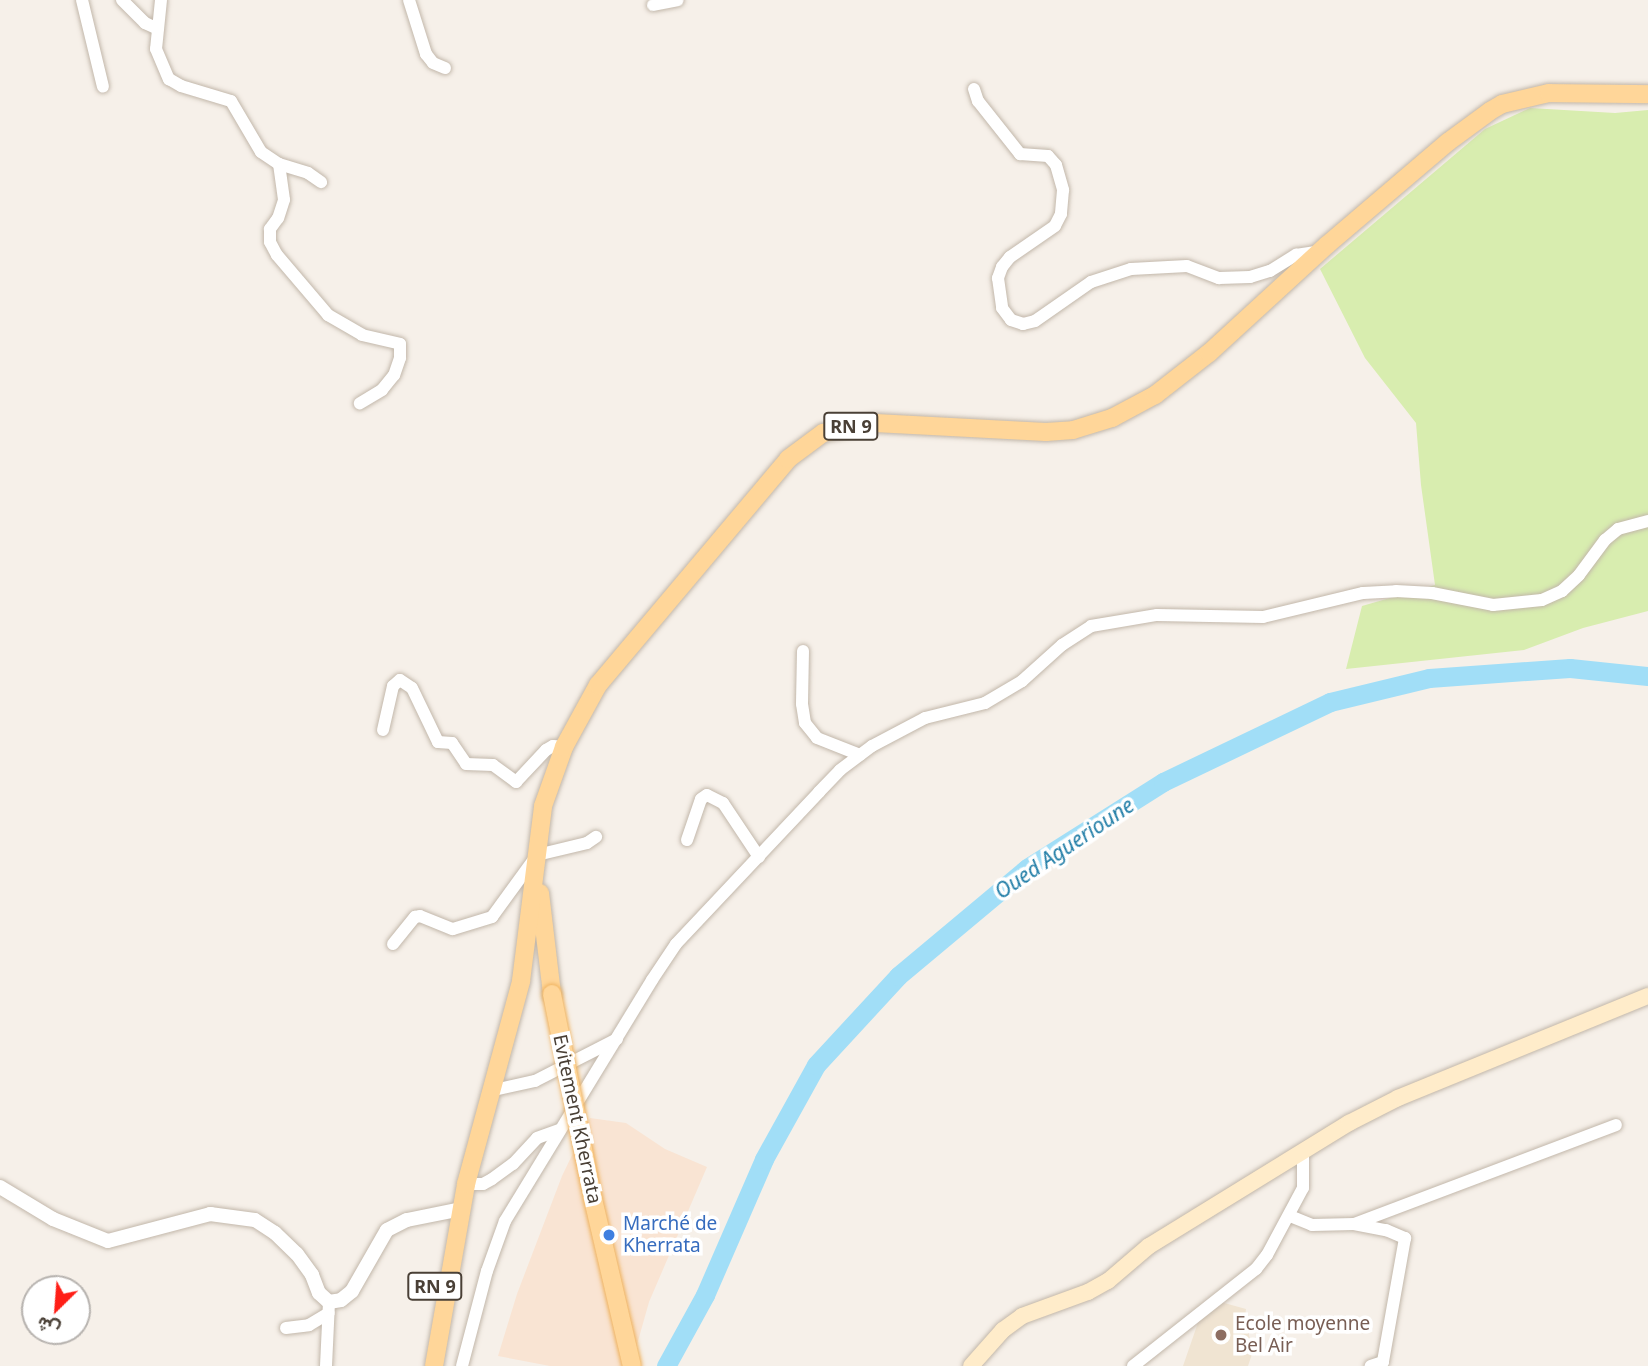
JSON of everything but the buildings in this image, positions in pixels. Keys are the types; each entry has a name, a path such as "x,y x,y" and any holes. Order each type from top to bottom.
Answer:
{"main road":[{"name":"RN 9","path":"434,1366 444,1296 458,1243 466,1184 494,1090 521,981 543,806 564,747 598,685 777,470 810,441 838,429 875,423 1046,432 1095,425 1156,395 1465,128 1502,104 1556,92 1648,94"},
{"name":"Evitement Kherrata","path":"537,862 552,994 584,1161 632,1366"},
{"path":"971,1366 1003,1331 1021,1316 1088,1292 1108,1281 1149,1246 1303,1151 1398,1098 1648,996"},
{"name":"RN 9","path":"423,1366 439,1269 461,1209"}],"street":[{"path":"82,0 103,87"},
{"path":"122,0 145,23 158,29"},
{"path":"161,0 156,49 169,79 181,86 231,101 261,152 279,164 308,173 321,182"},
{"path":"409,0 426,54 433,63 444,68"},
{"path":"653,5 678,0"},
{"path":"974,89 978,101 1020,154 1048,156 1056,165 1063,190 1061,214 1055,226 1010,257 1002,267 998,278 1002,308 1011,320 1023,324 1035,321 1091,282 1131,268 1187,266 1219,278 1250,277 1270,271 1296,255 1321,251"},
{"path":"279,164 285,200 270,229 270,242 277,256 328,315 362,335 400,344 400,358 394,375 382,390 360,403"},
{"path":"462,1366 486,1271 505,1221 676,944 840,770 860,755 898,730 925,718 985,703 1022,681 1062,645 1091,626 1157,615 1263,617 1363,593 1395,591 1432,593 1493,604 1542,600 1562,591 1579,575 1605,540 1618,529 1648,521"},
{"path":"803,651 802,704 805,723 817,738 860,755"},
{"path":"383,730 393,686 400,680 412,688 438,742 452,743 466,764 493,765 516,782 546,750 553,746 564,747"},
{"path":"687,840 701,799 707,795 723,803 759,857"},
{"path":"393,944 415,917 420,916 453,929 492,917 537,862 587,843 596,836"},
{"path":"494,1090 535,1081 617,1039"},
{"path":"1354,1224 1616,1125"},
{"path":"466,1184 483,1184 492,1180 513,1164 537,1138 559,1130"},
{"path":"1133,1366 1256,1269 1290,1216 1303,1188 1303,1151"},
{"path":"0,1187 53,1219 108,1241 210,1214 256,1220 275,1233 297,1254 312,1275 329,1308 326,1366"},
{"path":"286,1328 309,1325 352,1291 387,1230 416,1217 461,1209"},
{"path":"1290,1216 1312,1225 1354,1224 1386,1230 1405,1238 1382,1362 1371,1366"}],"shaded area":[{"name":"Marché de Kherrata","path":"590,1118 626,1123 665,1149 707,1167 649,1302 631,1366 550,1366 498,1356 517,1294 562,1176"},
{"name":"Ecole moyenne Bel Air","path":"1217,1301 1246,1309 1245,1319 1253,1351 1248,1366 1183,1366 1202,1311"}],"green space":[{"path":"1530,108 1615,113 1648,110 1648,611 1583,628 1524,650 1346,669 1362,606 1435,585 1421,485 1416,423 1365,358 1320,269 1485,129"}],"waterway":[{"name":"Oued Aguerioune","path":"666,1366 705,1295 764,1159 816,1065 898,976 1027,868 1163,782 1330,702 1429,678 1570,668 1648,676"}],"place":[{"name":"Marché de Kherrata","path":"609,1235"},
{"name":"Ecole moyenne Bel Air","path":"1221,1335"}]}
